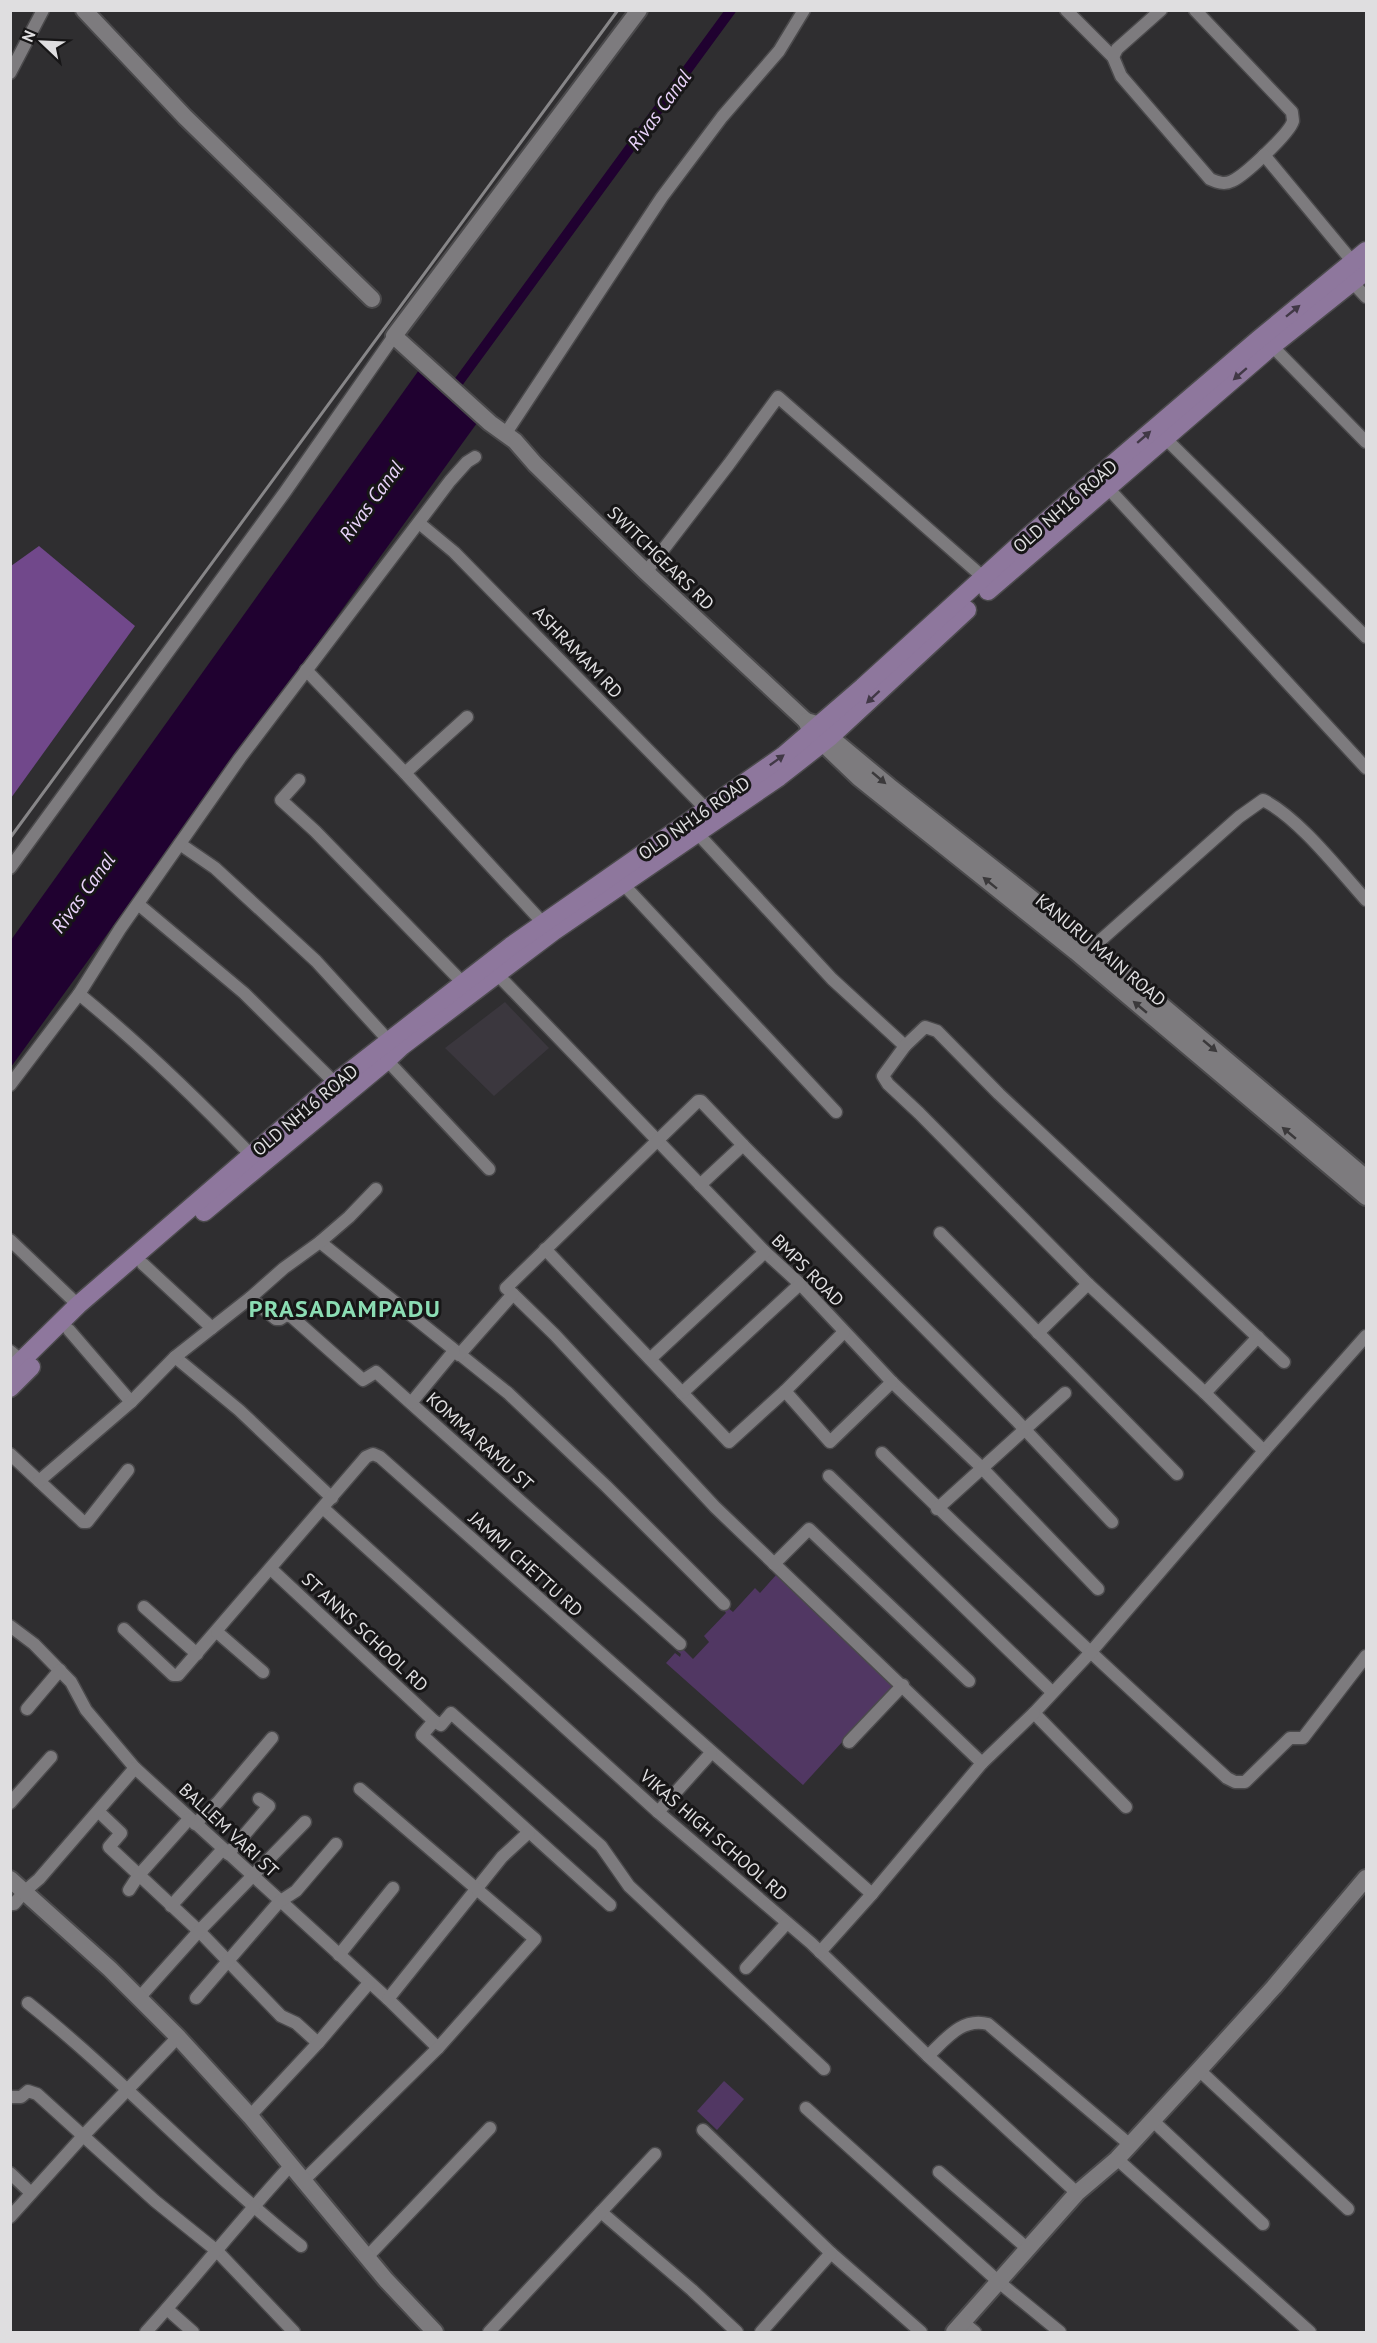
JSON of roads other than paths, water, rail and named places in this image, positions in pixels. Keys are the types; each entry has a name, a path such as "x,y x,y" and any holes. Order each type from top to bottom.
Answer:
{"main road":[{"name":"OLD NH16 ROAD","path":"10,1388 69,1330 462,982 818,732 1108,488 1360,268"},
{"name":"OLD NH16 ROAD","path":"14,1361 335,1083 385,1050 402,1046 496,973 779,777 818,732 1030,535 1250,346 1360,268"}],"street":[{"path":"10,73 43,10"},
{"path":"84,10 185,117 372,299"},
{"path":"10,868 285,492 394,336 639,10"},
{"path":"506,433 662,197 722,117 779,51 804,10"},
{"path":"1066,10 1113,57 1121,76 1210,179 1220,183 1233,181 1264,155 1289,129 1293,120 1292,112 1195,10"},
{"path":"1113,57 1117,49 1161,10"},
{"path":"1264,155 1360,268 1366,297"},
{"name":"SWITCHGEARS RD","path":"394,336 490,423 506,433 646,572 818,732"},
{"path":"1272,346 1366,442"},
{"path":"646,572 778,397 984,578"},
{"path":"1165,438 1366,637"},
{"path":"10,1085 79,994 180,844 306,670 450,481 467,462 475,457"},
{"path":"1108,488 1366,768"},
{"name":"ASHRAMAM RD","path":"420,523 454,552 707,810"},
{"path":"306,670 405,773 543,923"},
{"path":"405,773 467,717"},
{"name":"KANURU MAIN ROAD","path":"818,732 1093,947 1314,1143 1366,1197"},
{"name":"KANURU MAIN ROAD","path":"818,732 859,778 1314,1143 1366,1178"},
{"path":"299,780 280,801 315,831 462,982"},
{"path":"1093,947 1239,817 1263,800 1278,807 1296,824 1366,900"},
{"path":"698,834 832,979 905,1046"},
{"path":"180,844 215,868 308,954 385,1050 489,1169"},
{"path":"623,884 836,1113"},
{"path":"138,904 244,993 335,1083"},
{"name":"BMPS ROAD","path":"496,973 765,1252 800,1284 892,1382 981,1467 1098,1589"},
{"path":"79,994 179,1081 251,1155"},
{"path":"1264,1451 1088,1284 888,1084 884,1076 886,1070 925,1026 937,1031 999,1094 1284,1362"},
{"path":"982,1763 715,1507 555,1335 506,1288 700,1101 1024,1429 1112,1522"},
{"path":"700,1185 743,1145"},
{"path":"39,1481 131,1402 175,1357 284,1268 320,1242 376,1189"},
{"path":"940,1233 1177,1474"},
{"path":"10,1240 78,1305"},
{"path":"320,1242 508,1394 724,1604"},
{"path":"545,1249 729,1442 785,1391 844,1332"},
{"path":"650,1359 765,1252"},
{"path":"143,1264 212,1328"},
{"path":"682,1393 800,1284"},
{"path":"1038,1333 1088,1284"},
{"path":"411,1403 513,1294"},
{"name":"KOMMA RAMU ST","path":"250,1298 276,1319 286,1315 292,1317 363,1380 376,1372 680,1644"},
{"path":"69,1330 131,1402"},
{"path":"820,1952 982,1763 1034,1713 1090,1653 1366,1336"},
{"path":"1205,1393 1258,1337"},
{"name":"VIKAS HIGH SCHOOL RD","path":"175,1357 239,1410 328,1503 658,1812 820,1952 928,2056 1077,2193"},
{"path":"785,1391 830,1442 892,1382"},
{"path":"937,1509 1065,1393"},
{"path":"882,1453 937,1509 1090,1653 1234,1782 1245,1782 1290,1738 1303,1738 1366,1656"},
{"path":"10,1454 83,1522 87,1522 103,1504 128,1470"},
{"name":"JAMMI CHETTU RD","path":"124,1629 173,1675 178,1675 366,1457 373,1454 380,1457 872,1894"},
{"path":"829,1476 1052,1692"},
{"path":"774,1564 809,1529 969,1681"},
{"name":"ST ANNS SCHOOL RD","path":"271,1569 434,1721"},
{"path":"144,1607 197,1654"},
{"name":"BALLEM VARI ST","path":"10,1626 34,1644 60,1670 79,1694 86,1710 135,1768 438,2048"},
{"path":"217,1632 263,1672"},
{"path":"27,1709 60,1670"},
{"path":"849,1742 903,1685"},
{"path":"610,1905 422,1735 434,1721 441,1725 451,1713 601,1846 629,1886 824,2069"},
{"path":"1034,1713 1126,1807"},
{"path":"129,1890 138,1876 192,1822 218,1802 272,1738"},
{"path":"658,1812 711,1753"},
{"path":"10,1803 51,1757"},
{"path":"10,1904 20,1899 25,1891 39,1879 135,1768"},
{"path":"304,2180 438,2048 535,1939 360,1789"},
{"path":"171,1906 269,1806 259,1799"},
{"path":"99,1812 121,1833 109,1847 199,1931 281,2016 296,2023 318,2043"},
{"path":"139,1998 199,1931 305,1822"},
{"path":"388,2000 502,1857 529,1832"},
{"path":"196,1998 279,1902 296,1891 336,1844"},
{"path":"964,2329 1028,2249 1077,2193 1117,2159 1199,2070 1275,1987 1366,1878"},
{"path":"10,1879 178,2037 250,2116 386,2280 435,2332"},
{"path":"339,1955 393,1888"},
{"path":"746,1968 788,1923"},
{"path":"250,2116 318,2043 369,1983"},
{"path":"28,2003 128,2091 252,2207 301,2246"},
{"path":"928,2056 968,2023 976,2021 988,2024 1129,2144"},
{"path":"10,2217 83,2136 178,2037"},
{"path":"1199,2070 1348,2209"},
{"path":"10,2097 21,2097 28,2091 37,2094 155,2201 217,2251 294,2332"},
{"path":"806,2108 1000,2283 1060,2332"},
{"path":"1152,2120 1263,2224"},
{"path":"368,2256 389,2237 490,2128"},
{"path":"703,2130 831,2253 921,2332"},
{"path":"489,2332 655,2154"},
{"path":"1117,2159 1310,2332"},
{"path":"146,2332 291,2164"},
{"path":"939,2172 1028,2249"},
{"path":"10,2173 31,2193"},
{"path":"602,2212 737,2332"},
{"path":"761,2332 831,2253"},
{"path":"167,2309 193,2332"}],"water":[{"path":"419,370 477,423 11,1067 11,940"}],"waterway":[{"name":"Rivas Canal","path":"449,395 731,10"}],"railway":[{"path":"10,838 618,10"}],"district":[{"name":"PRASADAMPADU","path":"345,1308"}]}
